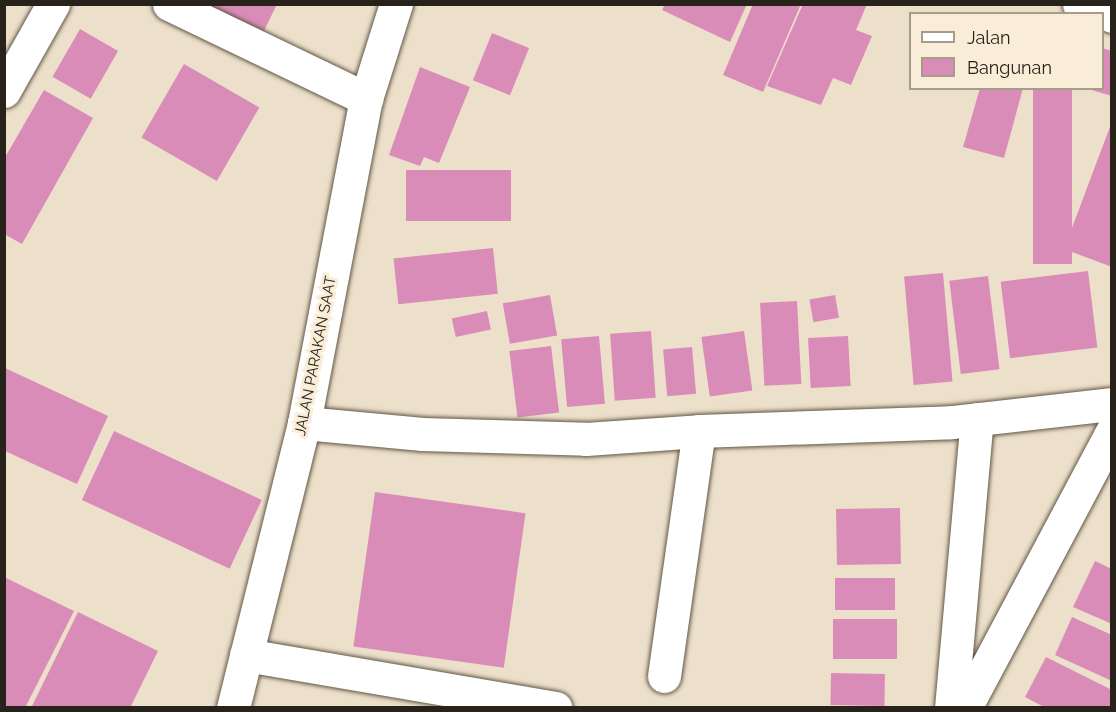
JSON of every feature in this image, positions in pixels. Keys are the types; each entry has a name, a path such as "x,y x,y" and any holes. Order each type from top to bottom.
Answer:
{"street":[{"path":"4,91 53,4"},
{"path":"169,4 366,99"},
{"name":"JALAN PARAKAN SAAT","path":"233,708 304,423 366,99 396,4"},
{"path":"1079,4 1101,12"},
{"path":"304,423 422,434 586,439 699,430 977,420 1112,404"},
{"path":"951,708 977,420"},
{"path":"664,676 699,430"},
{"path":"965,708 1112,431"},
{"path":"246,655 556,708"}],"building":[{"path":"198,4 277,4 261,37"},
{"path":"665,4 747,4 730,42 662,10"},
{"path":"753,4 801,4 763,92 723,75"},
{"path":"803,4 867,4 856,30 872,36 851,85 833,78 821,105 767,86"},
{"path":"80,29 118,51 91,99 53,77"},
{"path":"492,33 529,48 510,95 473,80"},
{"path":"1104,49 1112,51 1112,96 1091,90 1104,90"},
{"path":"184,64 259,108 217,181 142,138"},
{"path":"420,67 470,87 439,163 424,157 420,166 389,155"},
{"path":"44,90 93,118 22,244 4,234 4,159"},
{"path":"979,90 1022,90 1004,158 963,147"},
{"path":"1033,90 1072,90 1072,264 1033,264"},
{"path":"1112,124 1112,267 1064,249"},
{"path":"406,170 511,170 511,221 406,221"},
{"path":"493,248 498,294 398,304 394,258"},
{"path":"1088,271 1097,347 1010,358 1001,282"},
{"path":"943,273 952,382 914,385 904,276"},
{"path":"988,276 999,369 961,374 949,281"},
{"path":"550,295 557,335 510,344 503,303"},
{"path":"835,295 839,318 813,322 809,300"},
{"path":"797,301 801,384 764,386 760,303"},
{"path":"487,311 491,330 456,337 452,318"},
{"path":"651,331 656,398 615,401 610,334"},
{"path":"744,331 752,390 710,396 701,337"},
{"path":"599,336 605,404 567,407 561,339"},
{"path":"848,336 851,386 811,388 808,338"},
{"path":"551,346 559,413 517,418 509,351"},
{"path":"692,347 696,394 667,396 663,350"},
{"path":"5,368 108,416 77,484 5,451"},
{"path":"114,431 262,500 230,569 82,500"},
{"path":"375,492 526,513 504,668 353,646"},
{"path":"900,508 901,564 837,565 836,509"},
{"path":"1095,561 1112,569 1112,624 1073,607"},
{"path":"4,577 74,611 25,708 4,708"},
{"path":"835,578 895,578 895,610 835,610"},
{"path":"78,612 158,651 130,708 31,708"},
{"path":"1072,617 1112,635 1112,681 1055,655"},
{"path":"833,619 897,619 897,659 833,659"},
{"path":"1046,657 1112,690 1112,708 1046,708 1025,697"},
{"path":"831,673 885,674 884,706 830,705"}]}
